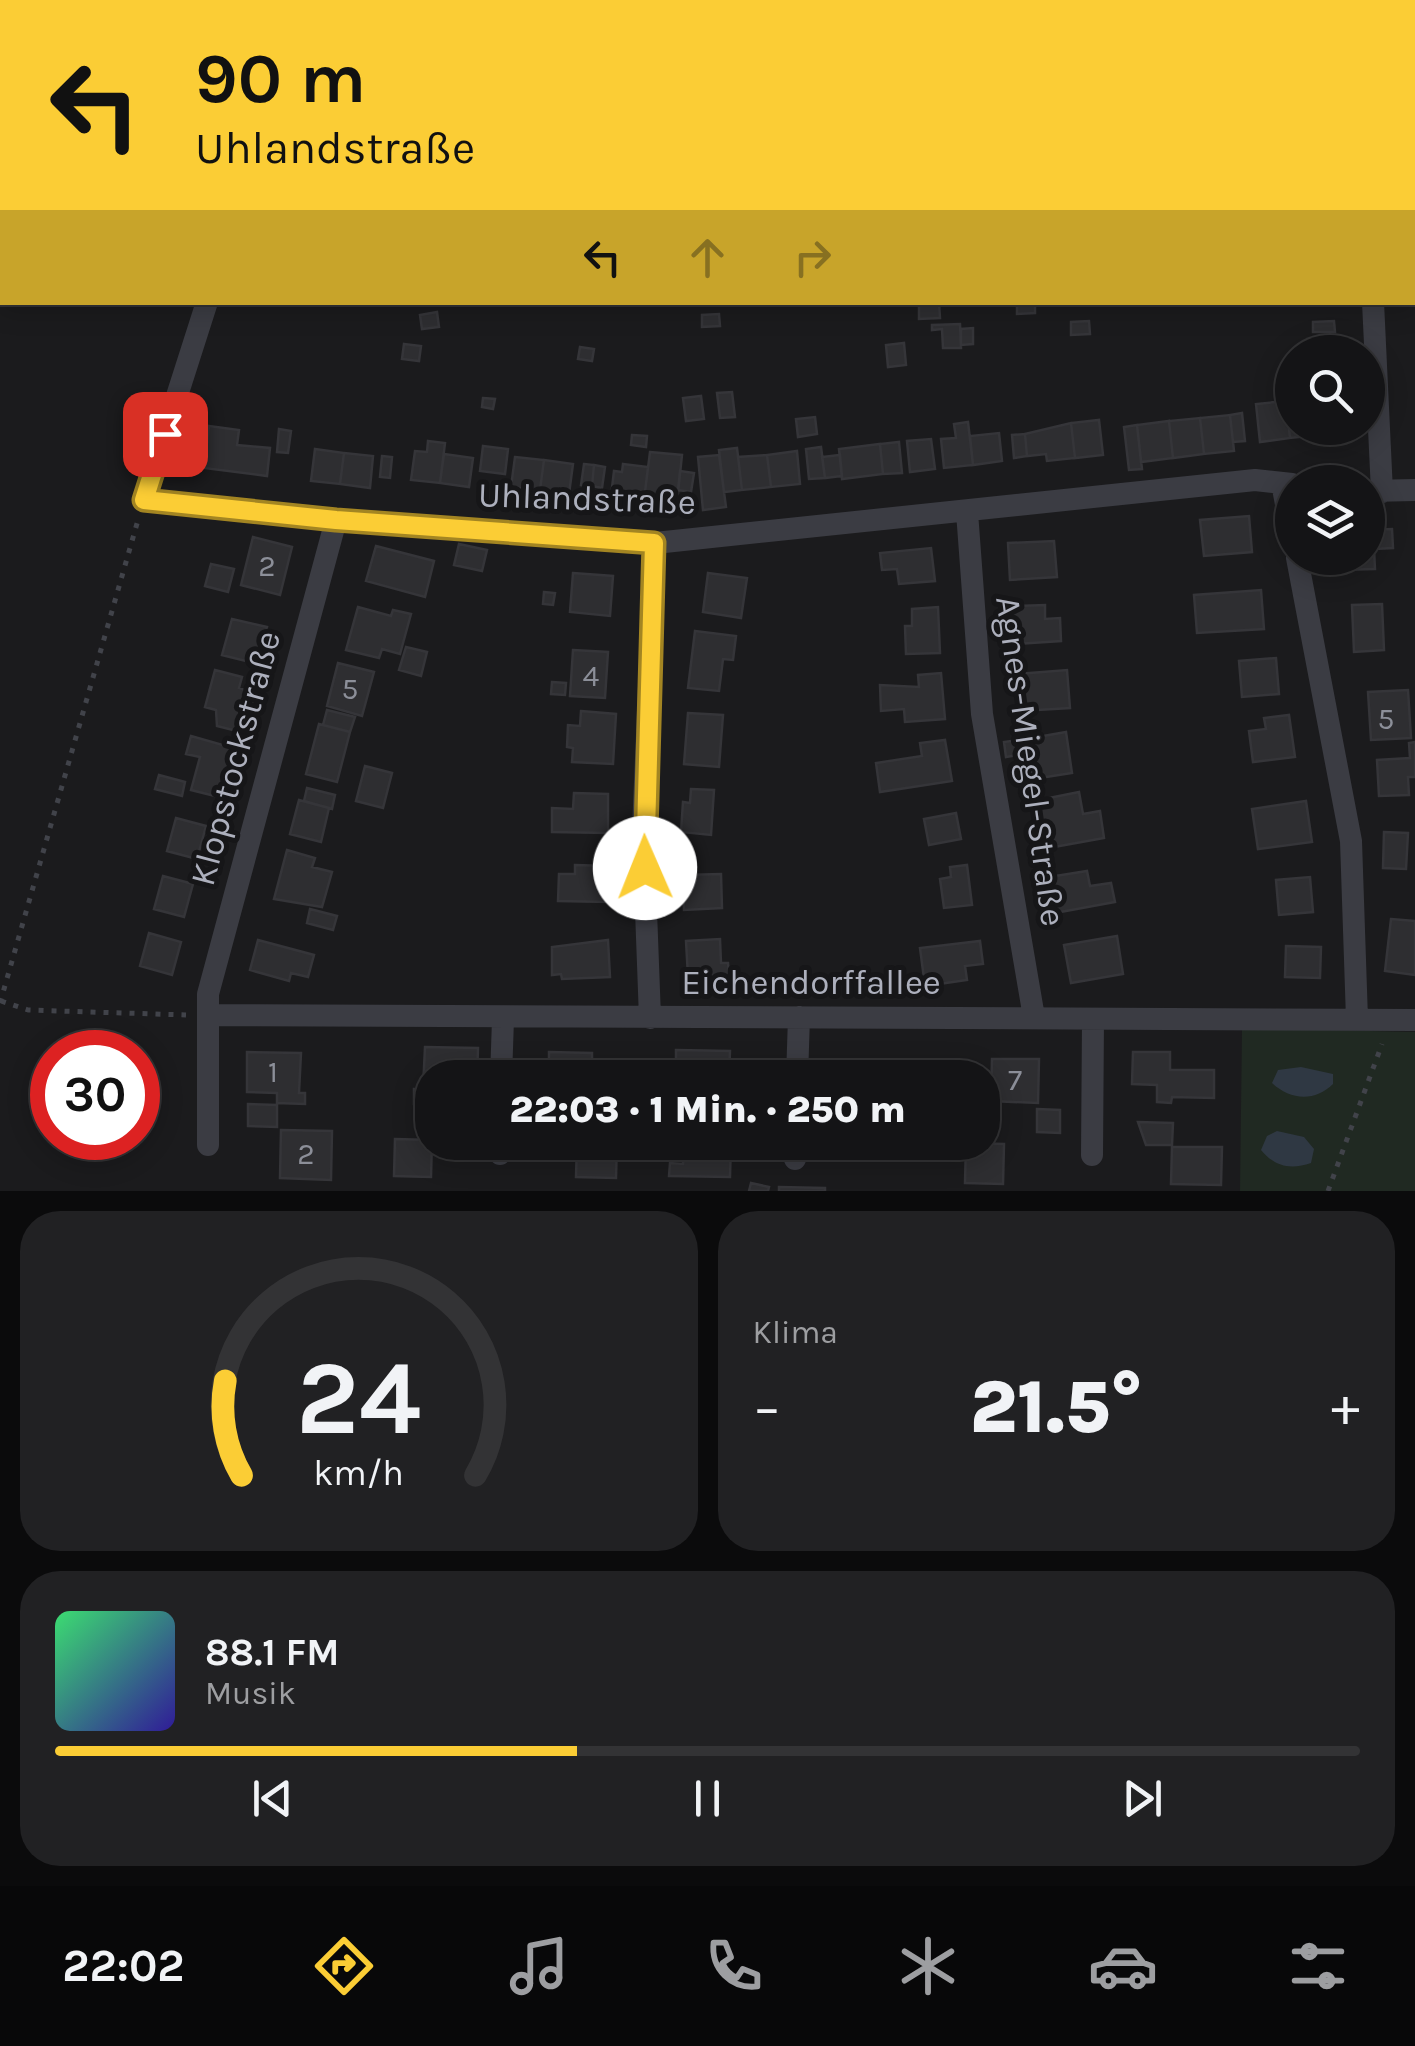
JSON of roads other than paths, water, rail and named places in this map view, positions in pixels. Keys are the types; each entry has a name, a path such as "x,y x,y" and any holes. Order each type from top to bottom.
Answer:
{"street":[{"name":"Uhlandstraße","path":"206,305 144,500 336,520 654,543 1255,480 1275,482"},
{"path":"1373,305 1375,465"},
{"path":"1385,491 1415,490"},
{"name":"Agnes-Miegel-Straße","path":"967,512 982,714 1034,1018"},
{"name":"Klopstockstraße","path":"208,1145 208,994 336,520"},
{"path":"650,1018 643,830 654,543"},
{"path":"1300,575 1351,840 1357,1019"},
{"name":"Eichendorffallee","path":"208,1016 1415,1020"},
{"path":"797,1060 798,1017"},
{"path":"502,1019 502,1060"},
{"path":"1092,1155 1093,1019"}],"water":[{"path":"1301,1067 1333,1074 1333,1084 1318,1094 1302,1097 1272,1083 1278,1070"},
{"path":"1277,1131 1304,1137 1314,1149 1311,1163 1284,1166 1266,1156 1261,1150 1267,1136"}]}
